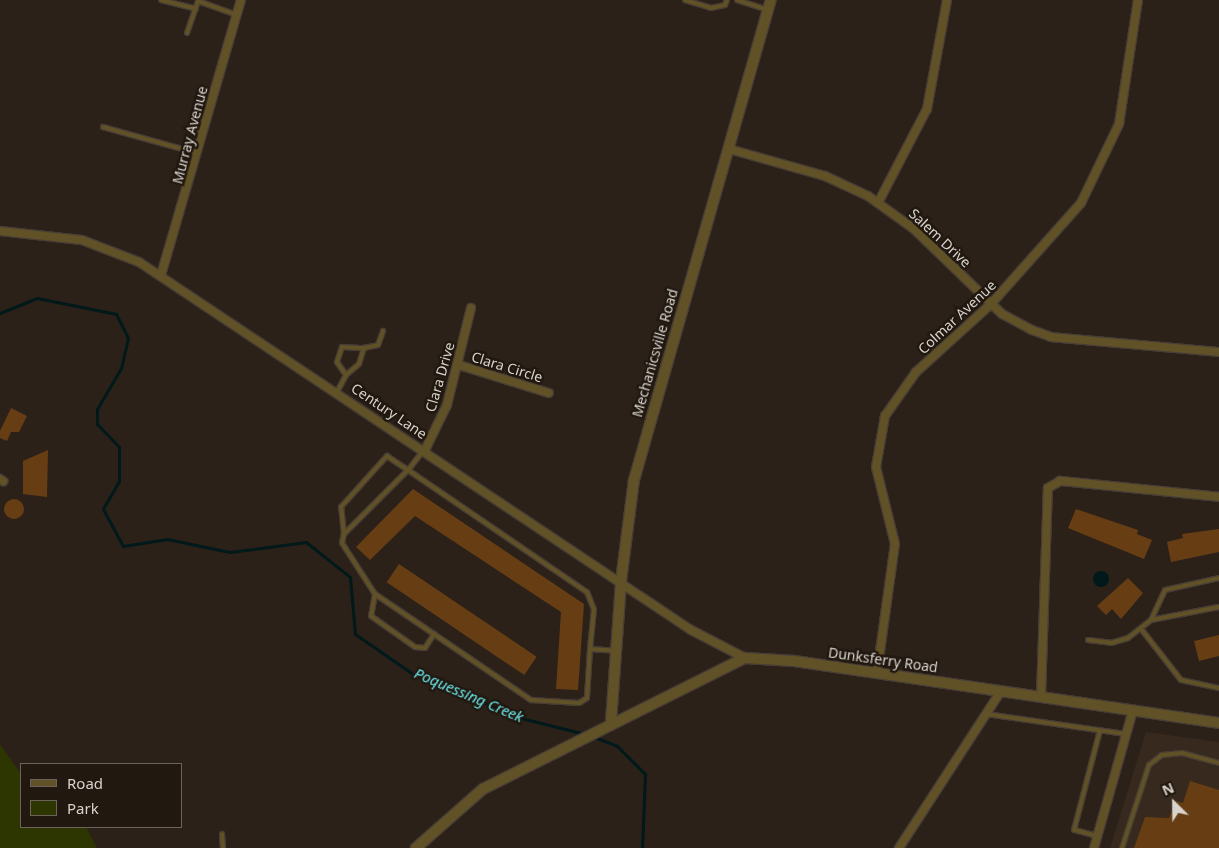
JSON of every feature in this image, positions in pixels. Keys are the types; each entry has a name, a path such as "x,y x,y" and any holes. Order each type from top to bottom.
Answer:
{"street":[{"name":"Murray Avenue","path":"161,275 199,154 241,0"},
{"path":"878,203 927,109 947,0"},
{"name":"Colmar Avenue","path":"877,673 895,544 876,467 878,436 889,406 916,372 991,304 1066,224 1099,173 1126,101 1138,0"},
{"name":"Mechanicsville Road","path":"611,722 621,582 634,480 770,5"},
{"name":"Salem Drive","path":"728,150 825,176 878,203 914,230 991,304 1013,321 1051,337 1219,352"},
{"name":"Century Lane","path":"0,231 101,245 161,275 425,450 691,630 745,658"},
{"name":"Clara Drive","path":"425,450 444,413 459,365 471,308"},
{"name":"Clara Circle","path":"459,365 549,393"},
{"path":"1041,696 1048,488 1060,481 1219,497"},
{"path":"416,848 471,797 599,728 745,658"},
{"name":"Dunksferry Road","path":"745,658 877,673 1219,723"},
{"path":"898,848 1001,691"},
{"path":"1094,848 1133,710"}],"lane":[{"path":"161,0 196,8"},
{"path":"685,0 711,8 725,5 726,0"},
{"path":"737,0 770,5"},
{"path":"187,33 198,1 237,15"},
{"path":"103,127 199,154"},
{"path":"346,375 338,362 342,347 364,348 378,345 382,331"},
{"path":"337,392 346,375 359,364 364,348"},
{"path":"344,534 408,470 425,450"},
{"path":"387,456 587,592 594,609 587,698 578,703 531,700 375,594 345,552 344,534 341,507 387,456"},
{"path":"1088,640 1111,643 1142,630 1151,620 1165,590 1219,578"},
{"path":"375,594 371,616 415,647 425,648 434,634"},
{"path":"1151,620 1219,608"},
{"path":"1142,630 1180,680 1219,688"},
{"path":"590,649 616,651"},
{"path":"986,714 1126,734"},
{"path":"1098,836 1074,830 1100,730"},
{"path":"1122,848 1149,765 1162,755 1182,753 1219,763"},
{"path":"222,834 222,848"}],"shaded area":[{"path":"1146,732 1219,742 1219,848 1110,848"}],"green space":[{"path":"0,744 20,773 20,828 87,828 97,848 0,848"}],"water":[{"path":"1098,571 1104,571 1109,576 1107,585 1098,587 1093,582 1093,576"}],"building":[{"path":"11,408 27,416 19,432 11,432 7,441 0,438 0,431"},
{"path":"48,450 47,497 23,494 23,461"},
{"path":"413,489 584,604 578,690 556,689 561,612 415,516 370,560 356,547"},
{"path":"14,499 21,502 24,509 21,516 14,519 7,516 4,509 7,502"},
{"path":"1076,509 1138,530 1137,534 1152,540 1144,559 1068,528"},
{"path":"1219,529 1219,552 1171,562 1167,542 1183,538 1182,534"},
{"path":"399,564 537,657 524,675 387,582"},
{"path":"1128,578 1143,593 1121,619 1112,609 1106,615 1097,606"},
{"path":"1219,635 1219,656 1199,661 1194,641"},
{"path":"1190,781 1219,790 1219,848 1134,848 1145,817 1169,818 1176,801 1183,803"}],"waterway":[{"name":"Poquessing Creek","path":"0,313 37,298 116,314 128,338 121,368 97,409 97,424 119,447 119,481 103,509 123,546 167,539 230,552 306,542 350,577 355,634 413,674 525,719 585,734"},
{"name":"Poquessing Creek","path":"594,737 617,746 645,774 642,848"}]}
